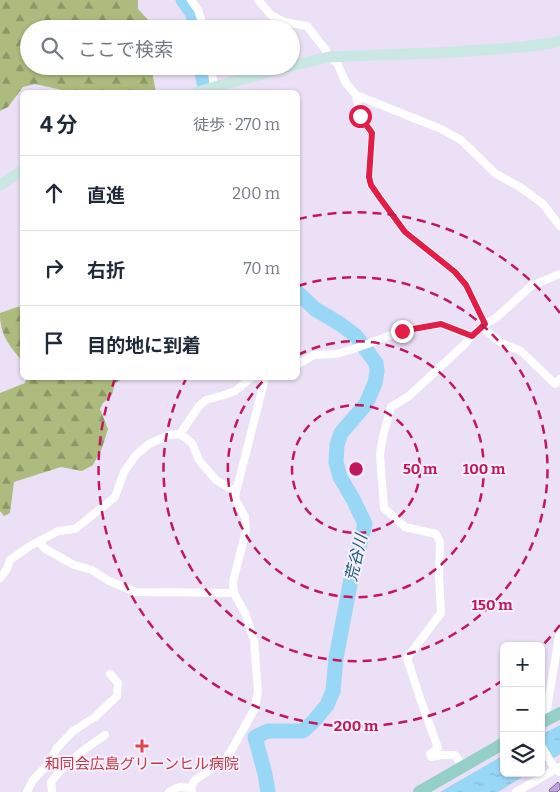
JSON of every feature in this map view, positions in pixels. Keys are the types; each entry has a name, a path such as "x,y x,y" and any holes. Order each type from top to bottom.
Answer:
{"main road":[{"path":"545,719 560,714"},
{"path":"419,792 500,745"}],"street":[{"path":"191,0 198,10 201,20"},
{"path":"258,0 271,15 280,20"},
{"path":"300,25 307,26 329,57 336,63 346,83 356,95 441,129 461,140 496,174 520,187 543,204 560,226"},
{"path":"300,64 329,57 455,52 522,47 560,41"},
{"path":"212,75 214,87"},
{"path":"204,90 257,75"},
{"path":"356,95 360,116 372,133 369,177 371,185 380,198 405,232 460,278 470,294 484,326 501,343 521,350 555,384 560,379"},
{"path":"0,185 20,171"},
{"path":"463,767 455,755 431,757 430,754 438,748 407,658 441,613 440,542 436,534 405,527 384,508 380,455 383,436 391,407 409,396 466,344 472,336 496,318 531,286 560,274"},
{"path":"300,363 314,355 337,354 359,348 402,331 441,324 472,336"},
{"path":"0,578 7,569 10,560 30,546 58,531 75,529 115,497 124,472 136,455 149,444 180,434 206,400 235,391 249,380"},
{"path":"169,792 179,787 192,790 195,780 224,761 255,708 258,691 254,640 245,613 234,593 233,582 246,530 245,517 235,499 264,380"},
{"path":"180,434 192,443 199,460 216,480 236,492"},
{"path":"40,542 44,548 74,565 92,570 136,592 234,593"},
{"path":"545,714 560,631"},
{"path":"27,792 33,780 49,763 57,748 73,731 95,717 117,696 118,683 110,674"},
{"path":"52,792 51,782 58,772 89,745 105,735"},
{"path":"520,791 557,769 545,751"}],"green space":[{"path":"0,0 138,0 138,9 148,20 20,20 20,75 153,75 156,90 62,90 35,84 23,87 8,107 0,111"},
{"path":"20,306 20,359 9,345 0,321 0,313"},
{"path":"26,380 120,380 115,383 112,395 103,403 100,409 108,429 102,448 93,465 82,471 61,467 14,482 10,513 4,516 0,511 0,393 25,383"}],"water":[{"path":"560,725 560,754 545,763 545,733"},
{"path":"500,757 500,777 522,777 498,792 440,792"}],"building":[{"path":"558,782 560,789 557,792 550,792 549,790"}],"waterway":[{"name":"荒谷川","path":"183,0 193,14 194,20"},
{"name":"荒谷川","path":"203,75 204,83"},
{"name":"荒谷川","path":"268,792 255,737 268,731 303,731 327,705 333,691 336,658 352,574 365,524 340,477 336,462 337,445 341,433 366,404 375,383 377,371 376,363 356,336 315,309 300,295"}],"place":[{"name":"和同会広島グリーンヒル病院","path":"142,746"}],"route":[{"path":"360,116 372,133 369,177 371,185 405,232 455,272 466,285 485,324 472,336 441,324 402,331"}]}
